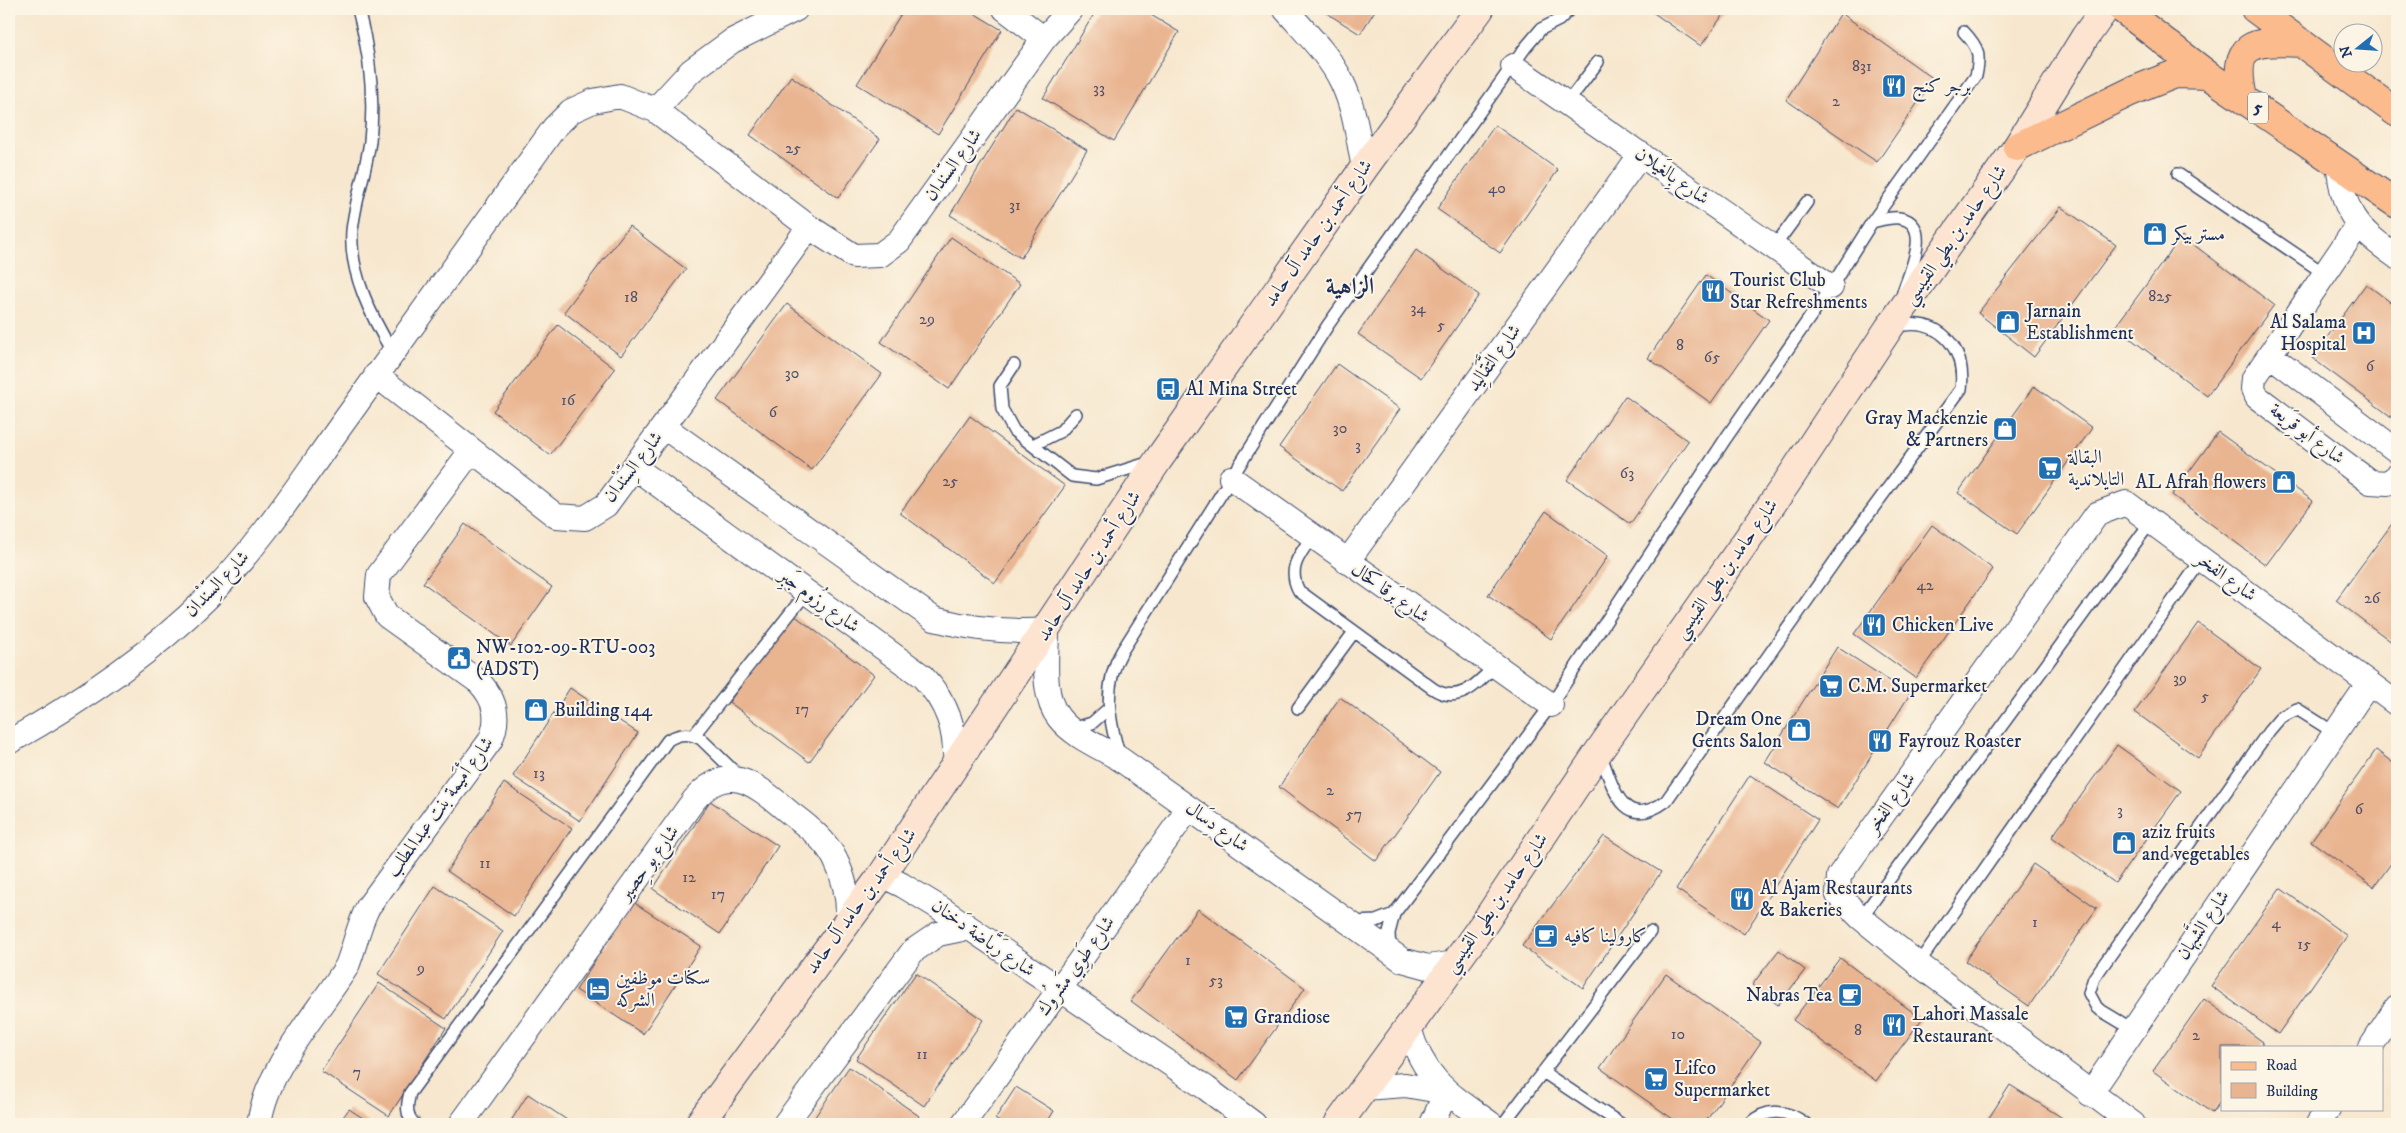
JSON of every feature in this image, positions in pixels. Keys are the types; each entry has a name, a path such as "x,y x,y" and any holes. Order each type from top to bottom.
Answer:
{"main road":[{"name":"شارع أحمد بن حامد آل حامد","path":"699,1124 882,875 956,767 1158,460 1364,168 1480,9"},
{"name":"شارع حامد بن بطي القبيسي","path":"1338,1124 1456,963 1599,750 1786,484 1889,328 2017,147 2085,37 2105,9"},
{"name":"5","path":"2122,9 2208,75 2397,204"},
{"path":"2255,9 2397,114"},
{"path":"2283,9 2302,43"},
{"path":"2243,98 2239,69 2242,55 2247,49 2253,45 2270,42 2302,43"},
{"path":"2017,147 2130,92 2176,74 2208,75"}],"street":[{"path":"655,110 691,71 732,41 796,9"},
{"path":"1005,9 1044,39"},
{"name":"شارع السِّنْدان","path":"9,742 96,689 144,653 207,598 265,533 554,128 571,111 593,100 620,96 655,110 809,227 854,256 880,255 899,241 1044,39 1071,9"},
{"path":"1286,9 1326,57 1342,81 1354,112 1364,168"},
{"name":"شارع بِالغَيلان","path":"1513,66 1832,287"},
{"name":"شارع التَّقَالِيد","path":"1347,562 1640,154"},
{"path":"2338,162 2341,188 2348,210 2369,237 2397,257"},
{"name":"شارع أبو قِرَيعة","path":"2358,225 2252,384 2257,397 2370,482 2383,484 2394,481 2397,476"},
{"name":"شارع السِّنْدان","path":"376,375 556,516 585,518 606,505 809,227"},
{"path":"2270,355 2397,451"},
{"path":"664,427 934,619 956,625 1002,631 1047,630"},
{"name":"شارع أمَيمة بنت عبدالمطلب","path":"259,1124 264,1099 277,1071 348,966 358,929 368,907 490,741 495,729 496,716 488,692 479,682 387,616 377,597 379,575 471,451"},
{"name":"شارع رِزُوم جَبِر","path":"634,467 922,676 936,691 953,727 956,767"},
{"name":"شارع بَرقا كحال","path":"1231,478 1551,705"},
{"name":"شارع الفخر","path":"2133,1124 2090,1094 1918,964 1861,918 1838,895 1839,876 2097,514 2126,503 2150,523 2202,559 2397,704"},
{"name":"شارع دِسَال","path":"1047,630 1050,700 1058,717 1072,729 1120,759 1402,960 1422,966 1442,966 1456,963"},
{"name":"شارع الشَّبهان","path":"2090,1094 2132,1029 2369,682"},
{"name":"شارع بو حِصير","path":"461,1124 694,800 703,789 715,782 729,779 756,784 813,831 834,857 846,888 848,921"},
{"name":"شارع طَوِي مَشرُوك","path":"963,1124 1189,808"},
{"name":"شارع رَبَّاضة دَخنان","path":"882,875 921,895 967,928 1206,1088 1254,1124"},
{"path":"785,1124 912,951 938,934 967,928"},
{"path":"2371,1046 2397,1007"},
{"path":"1409,1028 1423,1063 1446,1092 1491,1124"},
{"path":"1364,1088 1405,1085 1446,1092"},
{"name":"شارع رَبَّاضة دَخنان","path":"1206,1088 1227,1124"},
{"path":"1432,1124 1446,1092"},
{"path":"2318,1124 2327,1110"}],"lane":[{"path":"358,9 368,46 372,88 370,141 352,232 354,254 365,298 377,326 393,352"},
{"path":"1120,759 1108,709 1109,688 1116,662 1328,325 1541,29 1559,20 1570,9"},
{"path":"1390,952 1389,933 1394,914 1551,705 1726,438 1832,287 1872,222 1976,76 1979,61 1976,45 1964,32"},
{"path":"1567,103 1598,62"},
{"path":"2178,174 2325,274"},
{"path":"1774,247 1807,202"},
{"path":"1872,222 1901,218 1911,224 1917,234 1918,249 1889,328"},
{"path":"1599,750 1619,801 1627,808 1643,813 1654,810 1666,801 1849,542 1961,388 1964,372 1948,337 1922,323 1911,322 1889,328"},
{"path":"1014,365 1000,386 1002,409 1014,431 1072,476 1096,479 1158,460"},
{"path":"1033,445 1061,431 1076,414"},
{"path":"1861,918 2150,523"},
{"path":"1312,537 1296,560 1293,576 1295,584 1305,596 1354,632 1443,694 1459,695 1467,692 1495,666"},
{"path":"1918,964 2202,559"},
{"path":"694,736 807,592"},
{"path":"1298,708 1354,632"},
{"path":"1072,729 1092,723 1108,709"},
{"path":"2132,1029 2097,1008 2089,993 2094,978 2269,731 2281,717 2297,709 2335,733"},
{"path":"415,1124 410,1120 408,1112 410,1093 668,740 677,736 694,736 701,739 742,780"},
{"path":"1347,922 1367,922 1394,914"},
{"path":"1504,1124 1650,932"},
{"path":"1543,1072 1621,1124"},
{"path":"1749,1124 1765,1114 1779,1111 1796,1116 1806,1124"}],"building":[{"path":"904,9 967,9 1002,30 938,134 857,84"},
{"path":"1097,9 1141,9 1179,32 1114,141 1043,98"},
{"path":"1320,9 1376,9 1360,34"},
{"path":"1648,9 1727,9 1701,46"},
{"path":"1841,13 1934,79 1877,162 1786,100"},
{"path":"791,76 880,139 838,198 750,135"},
{"path":"1016,107 1087,150 1021,258 950,215"},
{"path":"1495,125 1558,170 1500,253 1437,209"},
{"path":"2061,207 2116,245 2034,357 1978,313"},
{"path":"629,226 686,269 621,356 564,312"},
{"path":"2182,236 2274,305 2207,396 2115,327"},
{"path":"951,237 1020,284 949,389 881,342"},
{"path":"1416,250 1479,295 1421,378 1358,334"},
{"path":"1706,275 1769,320 1711,403 1648,358"},
{"name":"Al Salama Hospital","path":"2366,284 2397,307 2397,421 2312,358"},
{"path":"787,304 882,374 812,470 717,400"},
{"path":"558,325 615,369 550,455 493,411"},
{"path":"1337,364 1400,409 1342,491 1279,447"},
{"path":"2034,386 2092,428 2017,534 1958,493"},
{"path":"1625,396 1688,441 1630,524 1567,480"},
{"path":"970,416 1065,486 995,583 900,513"},
{"path":"2218,432 2313,501 2266,565 2172,495"},
{"path":"1546,511 1608,556 1551,639 1488,595"},
{"path":"2397,517 2397,646 2336,600"},
{"path":"465,524 552,587 511,646 423,583"},
{"path":"1932,525 1993,569 1916,678 1854,634"},
{"path":"794,615 874,675 809,762 729,702"},
{"path":"2198,623 2261,669 2198,758 2135,712"},
{"path":"1837,647 1910,694 1838,809 1765,762"},
{"path":"570,688 638,733 580,821 513,776"},
{"path":"1340,697 1440,772 1376,861 1279,787"},
{"path":"2117,745 2181,791 2115,883 2052,837"},
{"path":"2376,750 2397,766 2397,855 2374,887 2311,841"},
{"path":"1750,775 1818,820 1744,934 1676,889"},
{"path":"504,783 572,828 514,916 447,871"},
{"path":"710,801 778,846 720,934 653,889"},
{"path":"1604,836 1661,872 1583,988 1522,946"},
{"path":"2033,864 2097,908 2029,1006 1965,961"},
{"path":"435,886 503,931 446,1019 378,974"},
{"path":"2280,888 2347,936 2278,1034 2211,986"},
{"path":"633,902 701,946 643,1034 576,990"},
{"path":"1198,909 1305,988 1238,1080 1131,1001"},
{"path":"1779,950 1805,970 1778,1005 1752,985"},
{"path":"1840,958 1922,1019 1876,1081 1793,1020"},
{"path":"916,973 983,1020 924,1106 856,1059"},
{"path":"1666,974 1761,1042 1704,1124 1680,1124 1600,1068"},
{"path":"379,983 446,1028 389,1116 321,1071"},
{"path":"2204,999 2263,1042 2261,1046 2221,1046 2221,1100 2212,1113 2153,1071"},
{"path":"849,1067 919,1116 914,1124 810,1124"},
{"path":"2010,1085 2072,1124 1985,1124"},
{"path":"1016,1087 1054,1111 1046,1124 1003,1124 995,1119"},
{"path":"528,1094 573,1124 509,1124"},
{"path":"349,1109 372,1124 338,1124"}],"place":[{"name":"برجر كنج","path":"1894,86"},
{"name":"مستر بيكر","path":"2155,234"},
{"name":"Tourist Club Star Refreshments","path":"1713,291"},
{"name":"Jarnain Establishment","path":"2008,322"},
{"name":"Al Salama Hospital","path":"2364,333"},
{"name":"Al Mina Street","path":"1168,389"},
{"name":"Gray Mackenzie & Partners","path":"2005,429"},
{"name":"البقالة التايلاندية","path":"2050,468"},
{"name":"AL Afrah flowers","path":"2284,482"},
{"name":"Chicken Live","path":"1874,625"},
{"name":"NW-102-09-RTU-003 (ADST)","path":"459,658"},
{"name":"C.M. Supermarket","path":"1831,686"},
{"name":"Building 144","path":"536,710"},
{"name":"Dream One Gents Salon","path":"1799,730"},
{"name":"Fayrouz Roaster","path":"1880,741"},
{"name":"aziz fruits and vegetables","path":"2124,843"},
{"name":"Al Ajam Restaurants & Bakeries","path":"1742,899"},
{"name":"كارولينا كافيه","path":"1546,936"},
{"name":"سكنات موظفين الشركه","path":"598,989"},
{"name":"Nabras Tea","path":"1850,995"},
{"name":"Grandiose","path":"1236,1017"},
{"name":"Lahori Massale Restaurant","path":"1894,1025"},
{"name":"Lifco Supermarket","path":"1656,1079"}],"district":[{"name":"الزاهية","path":"1350,287"}]}
